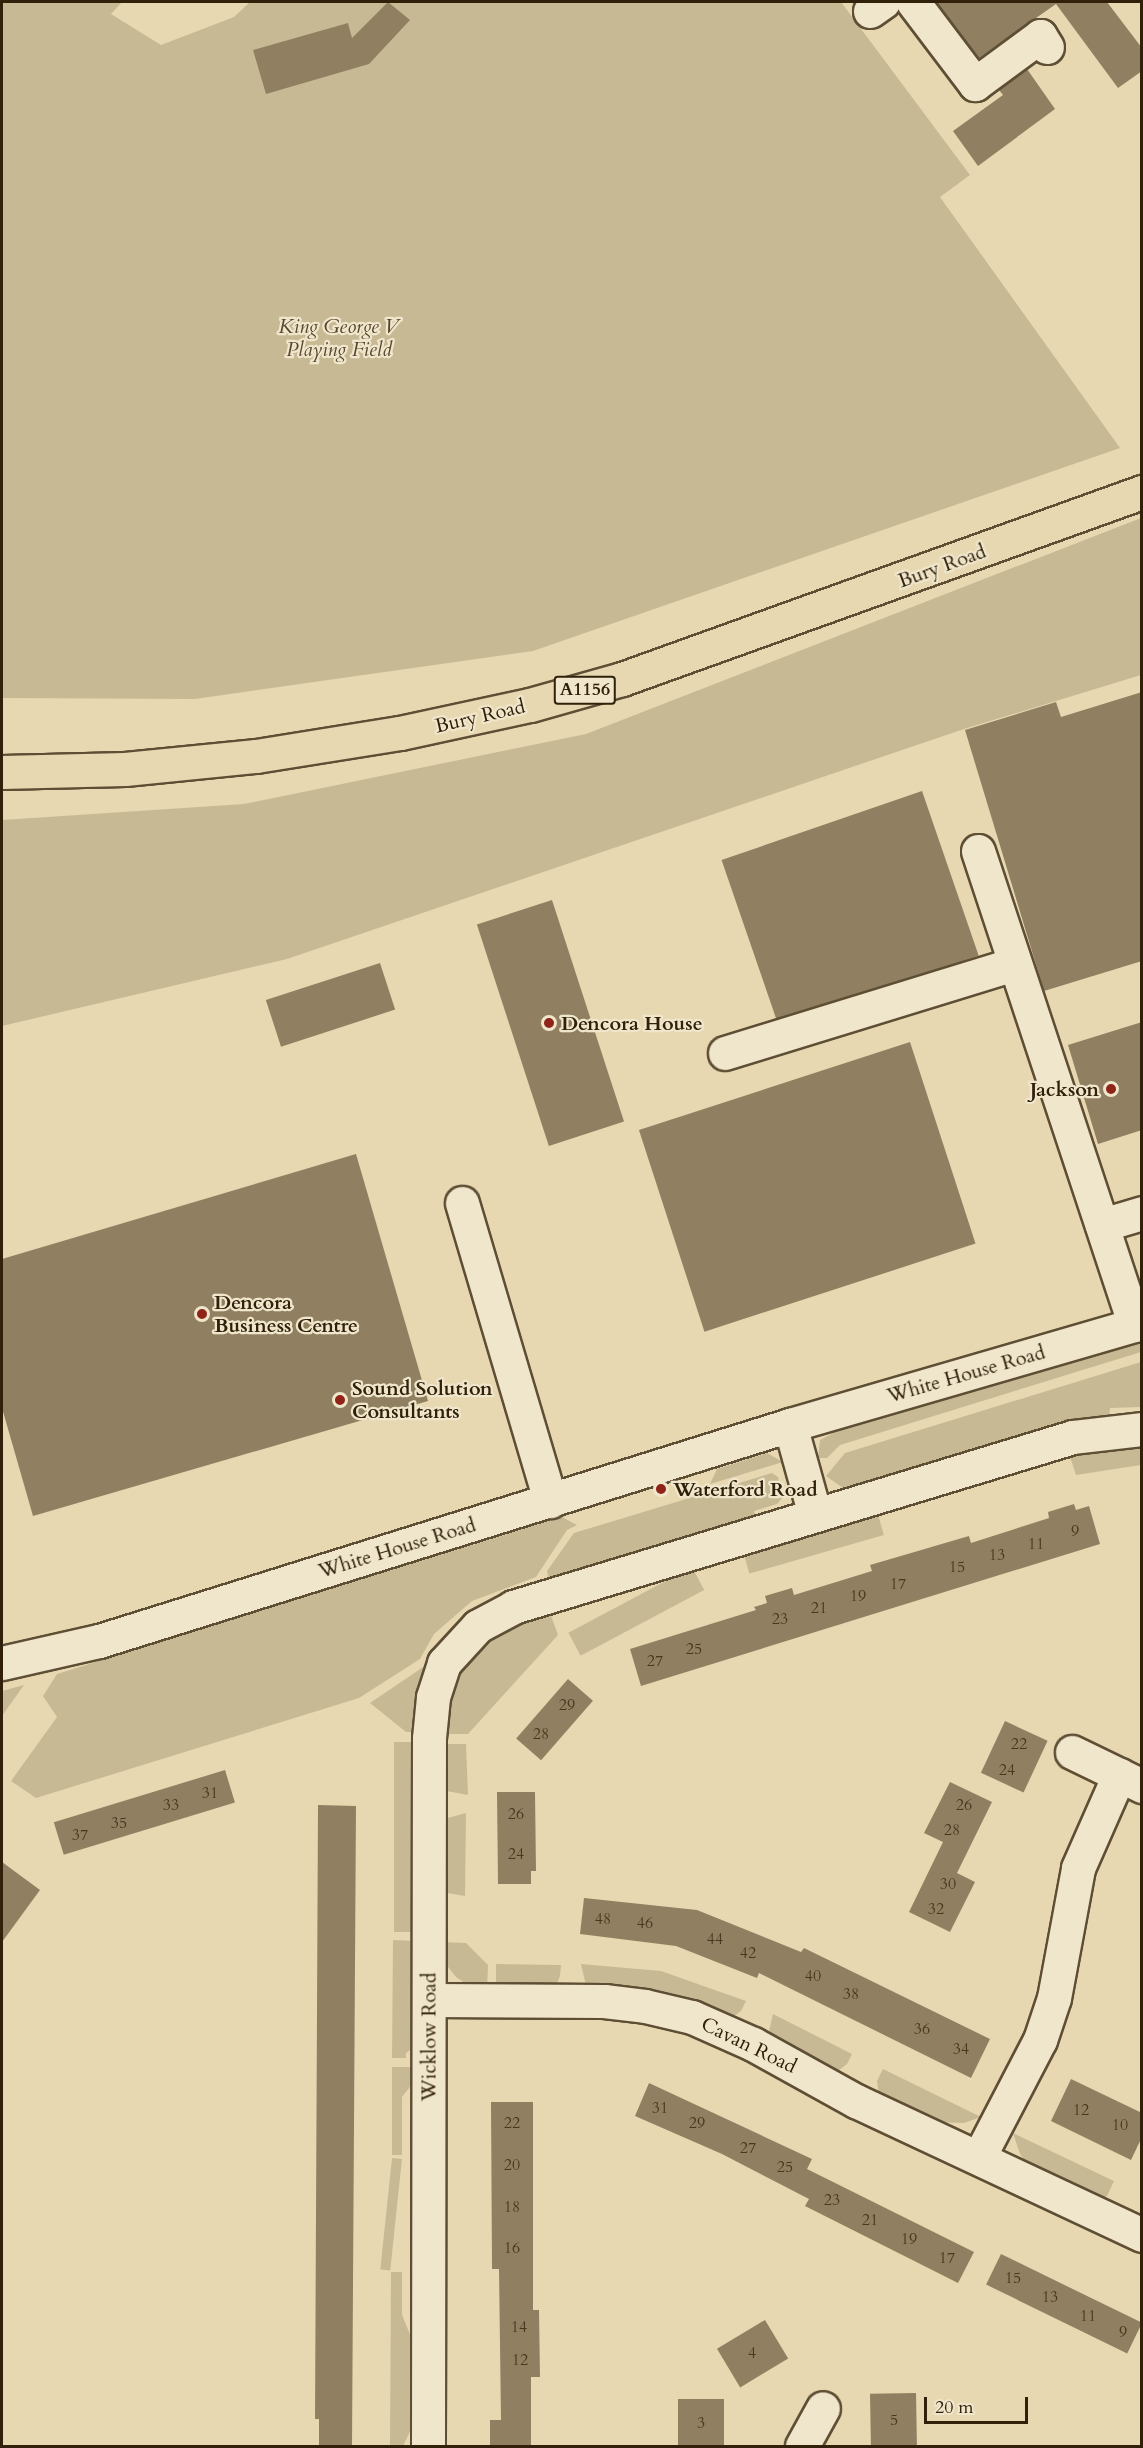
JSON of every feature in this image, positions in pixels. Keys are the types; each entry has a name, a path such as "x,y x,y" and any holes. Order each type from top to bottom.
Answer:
{"main road":[{"name":"Bury Road","path":"2,772 125,769 256,756 400,733 530,705 621,679 1142,492"}],"street":[{"path":"913,2 975,84 1040,36 1047,47"},
{"path":"978,851 1102,1225 1138,1324"},
{"path":"725,1053 1016,964"},
{"path":"462,1203 550,1501"},
{"path":"1102,1225 1142,1213"},
{"name":"White House Road","path":"2,1663 99,1641 790,1425 1138,1324"},
{"path":"790,1425 815,1515 1073,1437 1142,1429"},
{"name":"Wicklow Road","path":"428,2446 431,1713 440,1671 465,1638 478,1626 513,1607 815,1515"},
{"path":"979,2157 1041,2040 1054,1998 1078,1868 1130,1780 1072,1752"},
{"name":"Cavan Road","path":"430,2000 604,2001 676,2013 718,2027 856,2101 1142,2235"},
{"path":"802,2446 824,2408"}],"green space":[{"name":"King George V Playing Field","path":"2,2 122,2 111,14 161,45 234,17 250,2 841,2 970,175 940,197 1120,448 533,651 195,699 2,698"},
{"path":"1141,518 1141,675 964,729 287,959 2,1026 2,820 244,804 586,734"},
{"path":"1141,1337 1141,1352 840,1445 827,1458 818,1458 820,1440 839,1430"},
{"path":"1141,1362 1141,1407 1110,1408 1109,1417 843,1495 843,1488 826,1476 845,1453"},
{"path":"1141,1441 1141,1465 1076,1475 1068,1451"},
{"path":"767,1453 783,1462 710,1484 717,1469"},
{"path":"772,1473 778,1477 782,1498 777,1504 754,1511 756,1521 549,1581 547,1571 574,1533"},
{"path":"877,1511 884,1535 749,1574 742,1550"},
{"path":"562,1517 577,1525 567,1530 536,1577 472,1601 434,1634 420,1659 359,1698 36,1798 11,1781 57,1717 43,1696 57,1674"},
{"path":"692,1567 704,1590 581,1656 568,1633"},
{"path":"549,1610 558,1635 468,1734 448,1734 442,1729 443,1717 458,1670 486,1639 514,1623"},
{"path":"438,1657 418,1732 406,1732 370,1703"},
{"path":"24,1685 2,1716 2,1691"},
{"path":"394,1742 417,1742 417,1932 394,1932"},
{"path":"448,1744 466,1744 468,1795 441,1790 443,1748"},
{"path":"466,1813 465,1896 441,1892 440,1820"},
{"path":"393,1940 417,1941 416,2046 406,2053 406,2058 392,2058"},
{"path":"441,1942 466,1943 488,1965 487,1990 471,1987 456,1977 445,1963"},
{"path":"496,1964 561,1965 560,1976 554,1991 496,1990"},
{"path":"581,1964 661,1971 746,2001 741,2011 730,2019 587,1990"},
{"path":"773,2014 852,2054 847,2064 834,2074 767,2040"},
{"path":"392,2067 416,2067 416,2079 402,2097 402,2155 392,2155"},
{"path":"883,2069 981,2117 964,2123 935,2122 879,2096 877,2081"},
{"path":"1013,2133 1114,2181 1107,2196 1098,2202 1029,2166 1020,2154"},
{"path":"392,2158 402,2159 390,2270 380,2269"},
{"path":"391,2272 402,2272 402,2315 416,2349 415,2421 403,2446 390,2446"}],"building":[{"path":"388,2 410,20 369,64 266,94 253,50 348,23 352,38"},
{"path":"936,2 1107,2 1142,48 1142,71 1118,88 1056,4 979,58"},
{"path":"1027,69 1055,109 978,166 953,131 1003,95 999,90"},
{"path":"1142,692 1142,961 1044,991 965,730 1056,702 1061,717"},
{"path":"922,791 979,956 778,1025 722,860"},
{"name":"Dencora House","path":"552,900 624,1122 549,1146 477,924"},
{"path":"380,963 395,1010 281,1047 266,1000"},
{"name":"Jackson","path":"1142,1022 1142,1130 1098,1144 1068,1045"},
{"path":"910,1042 976,1244 704,1332 639,1130"},
{"name":"Dencora Business Centre","path":"356,1154 428,1401 33,1516 2,1408 2,1259"},
{"path":"1074,1504 1076,1510 1089,1506 1100,1544 641,1686 630,1649 756,1610 754,1607 767,1603 765,1596 792,1588 794,1595 872,1571 870,1565 969,1536 971,1543 1049,1518 1048,1512"},
{"path":"568,1679 593,1701 541,1760 516,1739"},
{"path":"1005,1721 1048,1741 1024,1793 981,1773"},
{"path":"225,1770 235,1803 64,1855 54,1822"},
{"path":"950,1782 992,1802 957,1873 975,1882 950,1932 909,1912 943,1842 924,1833"},
{"path":"497,1792 535,1792 536,1871 531,1871 531,1884 498,1884"},
{"path":"318,1805 356,1806 352,2446 319,2446 319,2419 315,2419"},
{"path":"2,1862 40,1890 2,1942"},
{"path":"584,1898 697,1910 801,1952 804,1948 990,2039 971,2078 759,1973 757,1978 676,1946 580,1934"},
{"path":"1071,2079 1142,2113 1142,2137 1131,2160 1051,2121"},
{"path":"649,2083 812,2159 807,2169 974,2252 958,2283 805,2206 809,2199 722,2154 635,2116"},
{"path":"491,2102 533,2102 533,2310 539,2310 540,2377 531,2377 531,2446 490,2446 490,2420 501,2420 499,2269 492,2269"},
{"path":"1001,2254 1142,2323 1127,2353 986,2285"},
{"path":"765,2320 788,2359 740,2387 717,2349"},
{"path":"916,2393 917,2446 871,2446 870,2394"},
{"path":"678,2399 724,2399 724,2446 678,2446"}],"place":[{"name":"Dencora House","path":"549,1023"},
{"name":"Jackson","path":"1111,1089"},
{"name":"Dencora Business Centre","path":"202,1314"},
{"name":"Sound Solution Consultants","path":"340,1400"},
{"name":"Waterford Road","path":"661,1489"}]}
